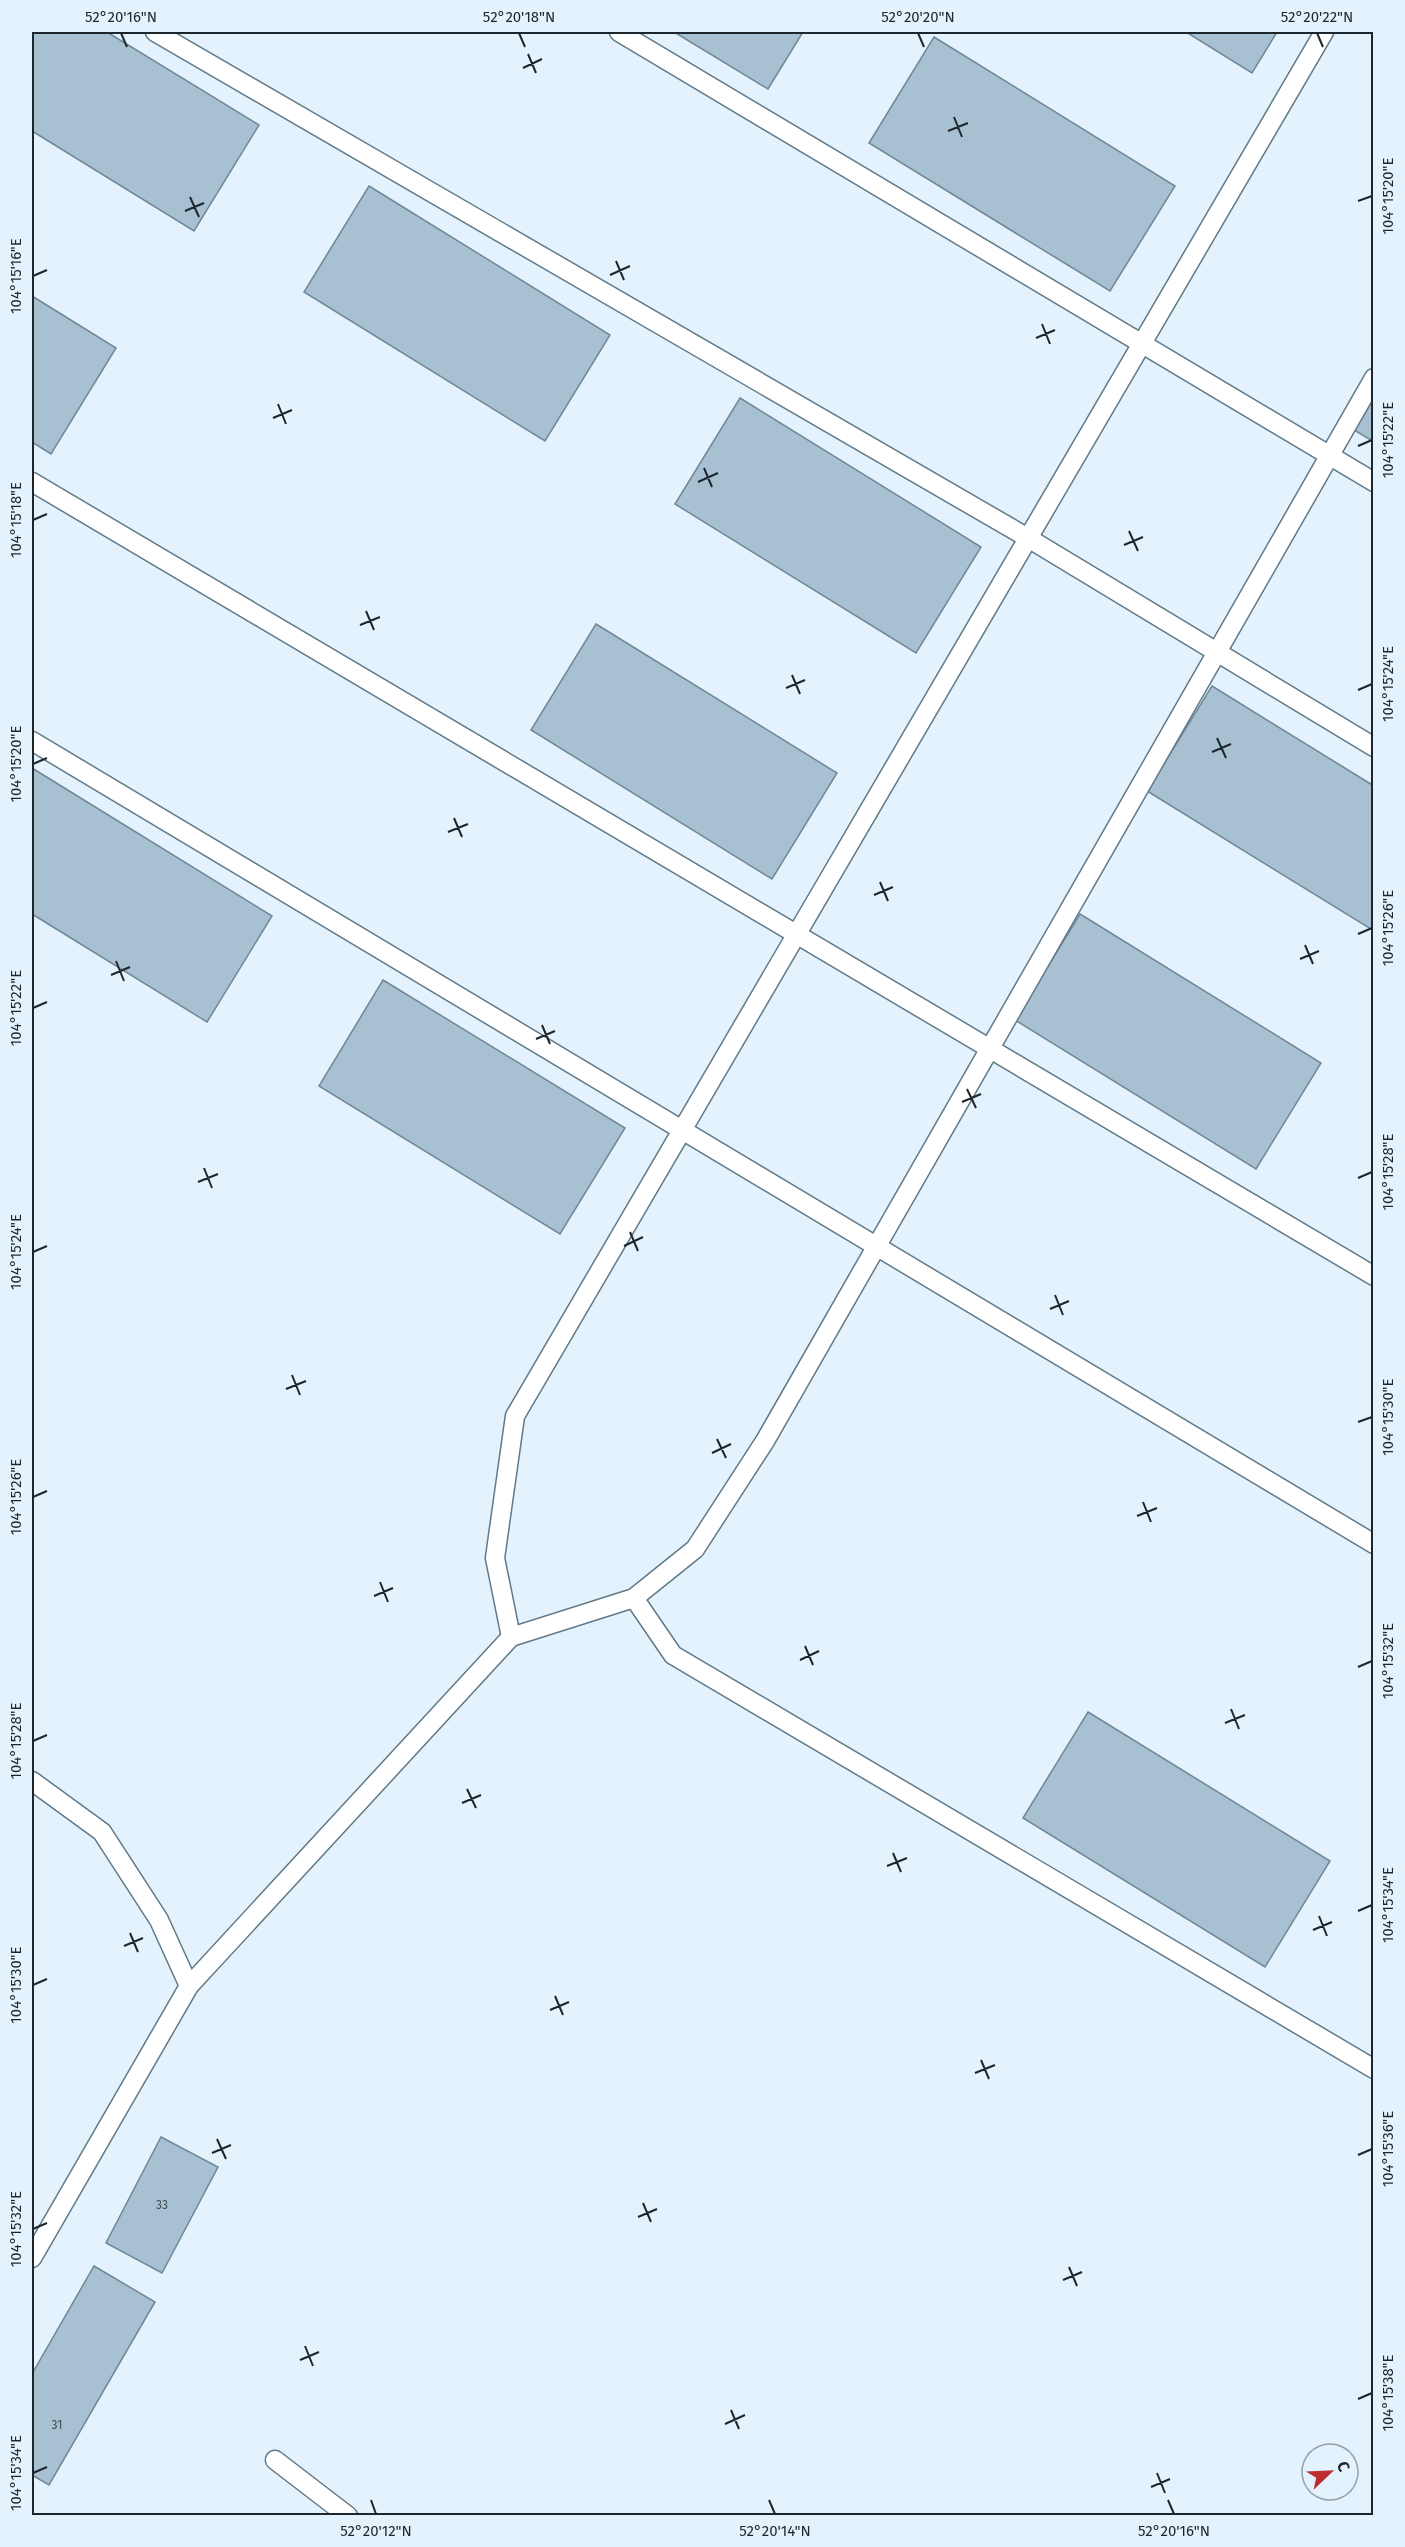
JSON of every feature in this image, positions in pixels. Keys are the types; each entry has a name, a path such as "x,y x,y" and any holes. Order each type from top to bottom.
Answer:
{"lane":[{"path":"155,32 1028,538 1374,747"},
{"path":"620,32 1374,482"},
{"path":"511,1637 495,1558 515,1416 1324,32"},
{"path":"32,2258 189,1986 511,1637 633,1598 695,1549 765,1441 1374,378"},
{"path":"32,482 1374,1276"},
{"path":"32,741 1374,1544"},
{"path":"633,1598 673,1655 1374,2069"},
{"path":"32,1781 102,1832 159,1920 189,1986"},
{"path":"275,2460 348,2516"}],"building":[{"path":"32,32 107,32 259,125 194,231 32,131"},
{"path":"674,32 803,32 768,89"},
{"path":"1186,32 1277,32 1252,73"},
{"path":"934,37 1175,186 1110,291 869,143"},
{"path":"369,186 610,335 545,441 304,292"},
{"path":"32,296 116,348 51,454 32,442"},
{"path":"740,398 981,547 916,653 675,504"},
{"path":"1374,398 1374,442 1354,430"},
{"path":"596,624 837,773 772,879 531,730"},
{"path":"1212,686 1374,786 1374,931 1147,791"},
{"path":"32,768 272,916 207,1022 32,914"},
{"path":"1080,914 1321,1063 1256,1169 1015,1020"},
{"path":"383,980 625,1128 560,1234 319,1086"},
{"path":"1088,1712 1330,1861 1265,1967 1023,1818"},
{"path":"161,2137 218,2167 162,2273 106,2243"},
{"path":"94,2266 155,2302 49,2485 32,2475 32,2374"}]}
